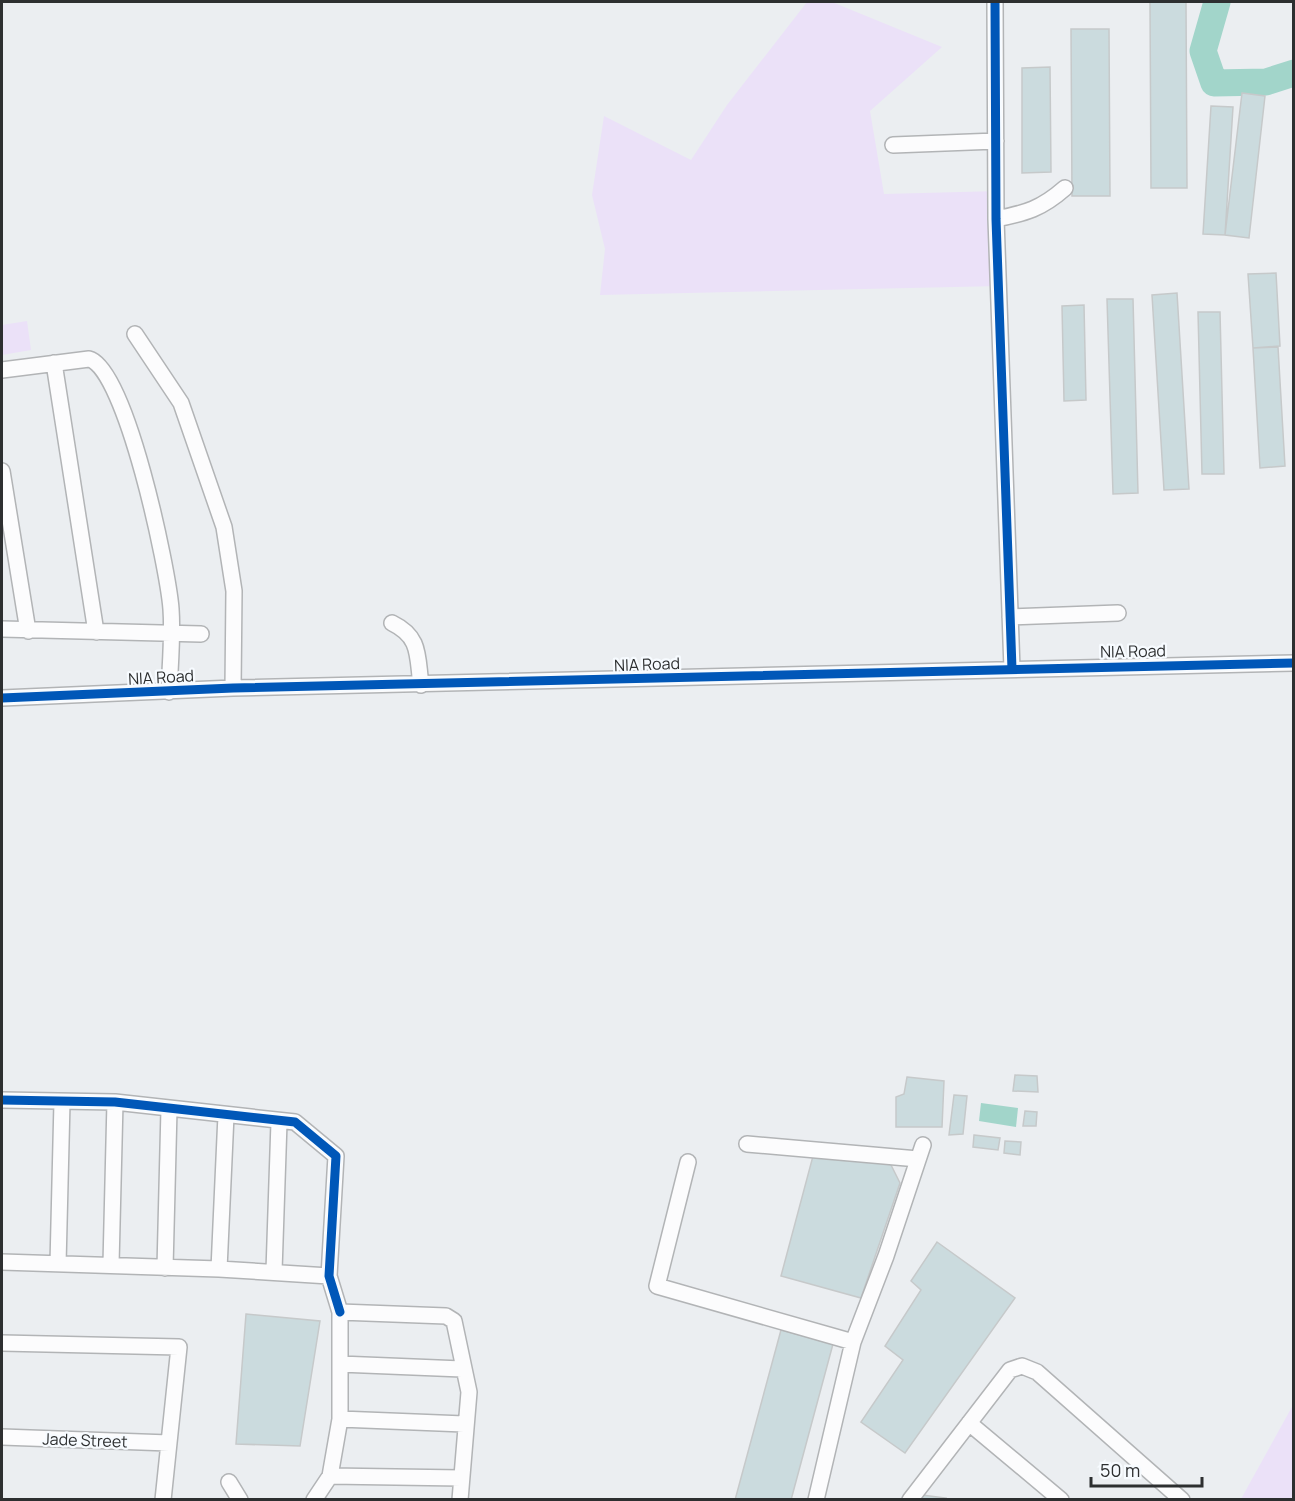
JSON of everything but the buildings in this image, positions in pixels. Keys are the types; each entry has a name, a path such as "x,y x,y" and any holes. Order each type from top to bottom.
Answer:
{"street":[{"path":"995,2 996,219 1012,669"},
{"path":"893,145 996,141"},
{"path":"996,219 1030,212 1049,203 1065,188"},
{"path":"135,334 181,403 224,526 234,591 233,688"},
{"path":"2,370 96,360 133,436 157,525 171,609 169,692"},
{"path":"54,363 96,632"},
{"path":"2,471 28,631"},
{"path":"1010,617 1118,613"},
{"path":"392,623 405,630 414,641 421,685"},
{"path":"2,629 201,634"},
{"name":"NIA Road","path":"2,698 233,688 1293,663"},
{"path":"2,1100 115,1102 295,1122 336,1156 329,1276 340,1312 340,1419 330,1476 314,1500"},
{"path":"58,1264 62,1102"},
{"path":"111,1264 115,1102"},
{"path":"165,1268 169,1109"},
{"path":"219,1269 226,1115"},
{"path":"274,1271 279,1122"},
{"path":"747,1144 921,1152 886,1256 853,1342 816,1500"},
{"path":"688,1162 657,1286 853,1342"},
{"path":"2,1262 111,1264 274,1271 329,1276"},
{"path":"340,1312 446,1316 454,1321 462,1369 469,1392 464,1424 460,1500"},
{"path":"2,1343 179,1347 163,1500"},
{"path":"340,1364 462,1369"},
{"path":"910,1500 1010,1370 1022,1366 1037,1372 1182,1500"},
{"path":"340,1419 464,1424"},
{"path":"969,1423 1061,1500"},
{"name":"Jade Street","path":"2,1437 169,1443"},
{"path":"330,1476 460,1478"},
{"path":"229,1482 240,1500"}],"shaded area":[{"path":"807,2 832,2 942,47 870,111 884,194 999,191 1000,286 600,295 605,249 592,195 604,116 691,160 727,105"},
{"path":"27,321 31,350 2,355 2,325"},
{"path":"981,1103 1018,1108 1016,1127 979,1121"},
{"path":"1293,1405 1293,1499 1241,1499"}],"waterway":[{"path":"1217,2 1203,51 1214,83 1266,82 1294,73"}],"cycle path":[{"path":"995,2 996,219 1012,669"},
{"path":"2,698 233,688 1294,663"},
{"path":"2,1100 115,1102 295,1122 336,1156 329,1276 340,1312"}]}
